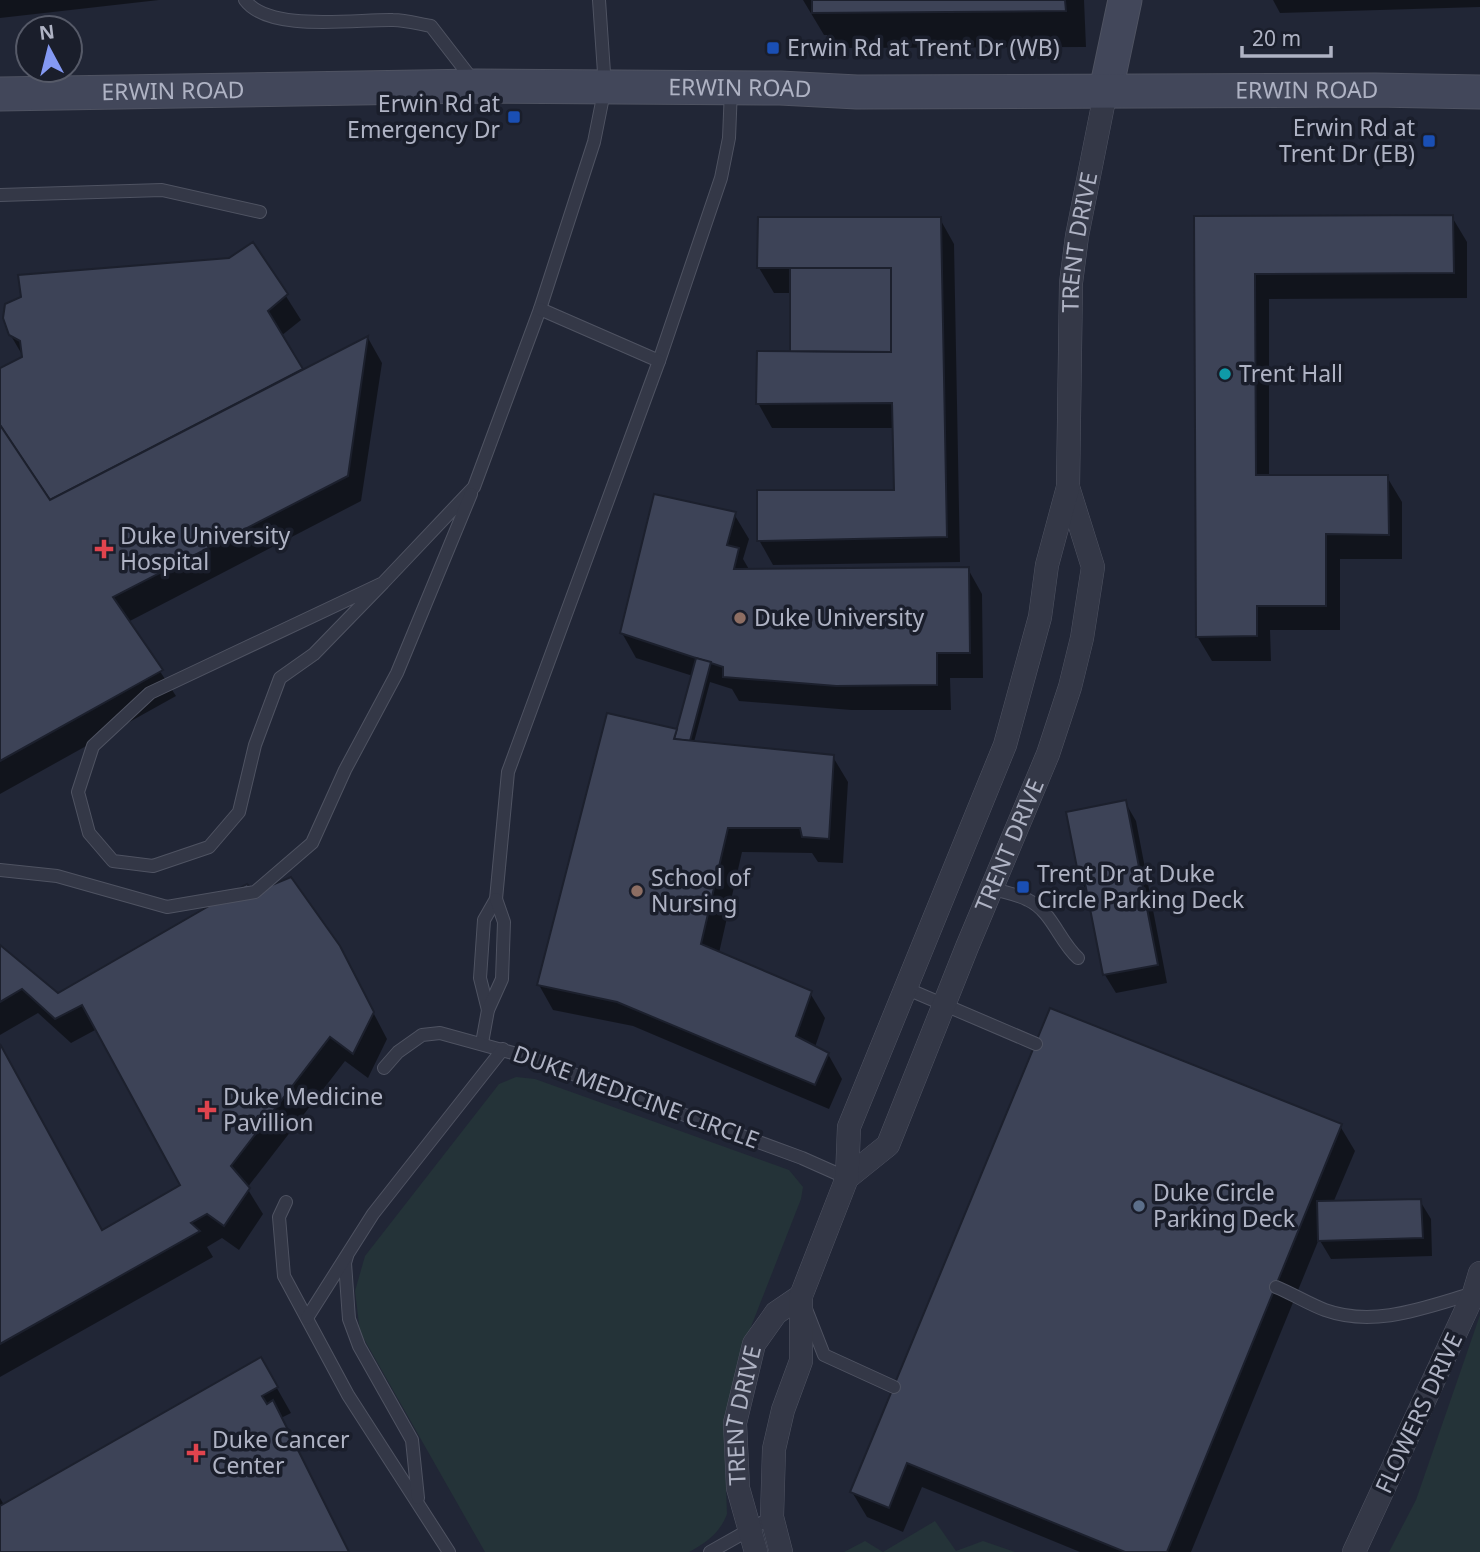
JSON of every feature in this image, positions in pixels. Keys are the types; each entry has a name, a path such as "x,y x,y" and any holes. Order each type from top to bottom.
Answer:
{"main road":[{"name":"TRENT DRIVE","path":"1107,90 1125,0"},
{"name":"ERWIN ROAD","path":"0,94 477,86 780,88 857,92 1480,92"}],"street":[{"name":"TRENT DRIVE","path":"781,1552 772,1517 774,1448 783,1410 801,1361 801,1296 847,1178 849,1127 1005,745 1040,617 1047,565 1068,486 1072,283 1077,236 1107,90"},
{"name":"TRENT DRIVE","path":"847,1178 888,1145 1048,754 1070,687 1082,638 1093,567 1068,486"},
{"name":"FLOWERS DRIVE","path":"1354,1552 1478,1287"},
{"name":"TRENT DRIVE","path":"752,1541 738,1488 735,1423 754,1344 776,1313 801,1296"}],"lane":[{"path":"245,0 251,9 286,21 397,20 432,26 477,86"},
{"path":"0,870 57,876 167,907 255,892 312,844 345,770 397,673 474,487 540,309 594,142 605,87 599,0"},
{"path":"488,1010 480,978 484,920 496,898 508,772 659,361 721,178 729,138 731,88"},
{"path":"0,195 162,190 260,212"},
{"path":"540,309 659,361"},
{"path":"383,583 150,693 93,746 78,792 89,833 113,861 153,866 209,847 240,812 255,745 281,678 314,654 383,583 474,487"},
{"path":"991,888 1029,900 1046,915 1077,958"},
{"path":"482,1043 488,1010 502,979 505,922 496,898"},
{"path":"905,988 1035,1044"},
{"path":"384,1068 398,1052 422,1035 440,1033 503,1049"},
{"name":"DUKE MEDICINE CIRCLE","path":"307,1318 373,1214 503,1049 802,1158 847,1178"},
{"path":"286,1202 279,1217 284,1276 348,1395 449,1552"},
{"path":"349,1249 345,1263 349,1319 359,1346 412,1440 419,1502"},
{"path":"1276,1287 1326,1311 1358,1317 1400,1314 1478,1287"},
{"path":"801,1296 824,1355 894,1387"},
{"path":"710,1552 752,1541 772,1517"}],"shaded area":[{"path":"516,1077 535,1079 789,1170 803,1187 801,1199 738,1360 724,1432 727,1514 712,1537 689,1552 485,1552 360,1332 355,1291 365,1256 499,1084"},
{"path":"1480,1315 1480,1552 1389,1552 1416,1500"},
{"path":"935,1521 956,1551 983,1541 1015,1552 883,1552"},
{"path":"865,1541 883,1552 844,1552"}],"building":[{"path":"812,0 1065,0 1066,11 812,13"},
{"name":"Trent Hall","path":"1453,215 1454,273 1255,274 1256,475 1388,475 1389,535 1326,534 1326,606 1257,606 1257,636 1196,637 1194,216"},
{"path":"758,217 941,217 947,537 757,541 757,490 894,490 892,403 756,404 757,351 891,352 891,268 757,268"},
{"path":"253,242 288,294 268,311 303,369 50,500 0,425 0,368 22,357 20,341 9,335 3,318 5,304 21,297 18,275 229,258"},
{"path":"790,268 891,268 891,352 790,351"},
{"name":"Duke University Hospital","path":"368,336 348,476 113,597 163,670 0,761 0,425 50,500"},
{"path":"654,494 736,512 727,545 739,548 734,569 969,567 970,653 937,653 937,685 836,686 723,677 723,667 620,633"},
{"path":"696,658 711,662 690,741 674,739"},
{"name":"School of Nursing","path":"607,713 677,729 674,739 834,755 829,839 802,837 800,828 728,828 701,944 812,991 796,1036 829,1053 815,1085 617,1002 537,985"},
{"path":"1126,800 1158,965 1103,975 1085,883 1080,883 1066,812"},
{"name":"Duke Medicine Pavillion","path":"291,877 340,946 374,1012 353,1054 330,1037 231,1166 250,1188 224,1226 207,1214 191,1223 200,1231 0,1344 0,1044 102,1230 180,1185 82,1005 55,1019 22,989 0,1002 0,945 58,993 247,884 255,892"},
{"name":"Duke Circle Parking Deck","path":"1050,1008 1342,1124 1167,1552 1125,1552 907,1463 889,1508 850,1492"},
{"path":"1421,1199 1423,1238 1318,1241 1317,1201"},
{"name":"Duke Cancer Center","path":"261,1357 278,1387 262,1396 267,1404 273,1400 349,1552 0,1552 0,1506"}],"place":[{"name":"Erwin Rd at Trent Dr (WB)","path":"773,48"},
{"name":"Erwin Rd at Emergency Dr","path":"514,117"},
{"name":"Erwin Rd at Trent Dr (EB)","path":"1429,141"},
{"name":"Trent Hall","path":"1225,374"},
{"name":"Duke University Hospital","path":"104,549"},
{"name":"Duke University","path":"740,618"},
{"name":"Trent Dr at Duke Circle Parking Deck","path":"1023,887"},
{"name":"School of Nursing","path":"637,891"},
{"name":"Duke Medicine Pavillion","path":"207,1110"},
{"name":"Duke Circle Parking Deck","path":"1139,1206"},
{"name":"Duke Cancer Center","path":"196,1453"}]}
